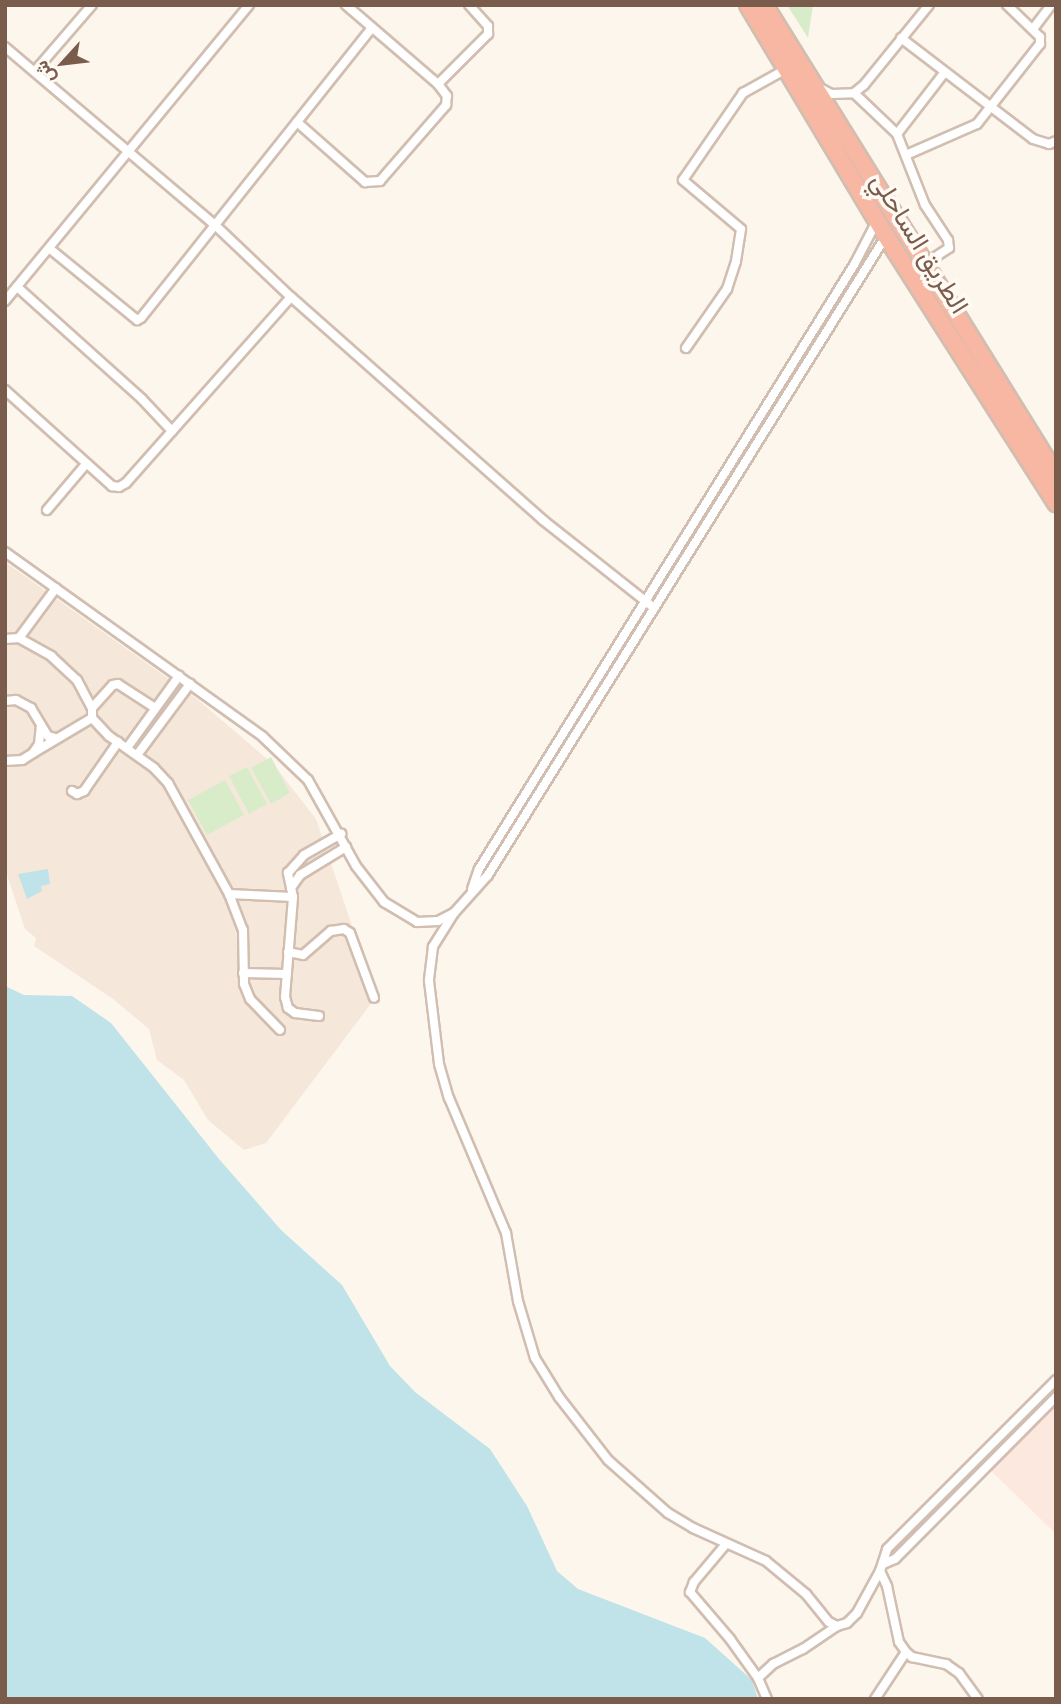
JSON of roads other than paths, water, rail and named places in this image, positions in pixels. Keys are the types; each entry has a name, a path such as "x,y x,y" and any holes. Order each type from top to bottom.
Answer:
{"highway":[{"name":"الطريق الساحلي","path":"748,5 886,236 1056,503"},
{"name":"الطريق الساحلي","path":"764,5 923,265 1056,475"}],"street":[{"path":"35,71 92,5"},
{"path":"5,301 127,150 250,5"},
{"path":"297,122 350,170 372,183 385,178 446,105 447,96 438,84 346,5"},
{"path":"438,84 488,34 488,26 469,5"},
{"path":"810,82 831,94 854,93 864,85 929,5"},
{"path":"906,155 971,128 1040,44 1040,37 1007,5"},
{"path":"1032,29 1051,5"},
{"path":"49,248 137,320 141,318 372,28"},
{"path":"901,38 1033,139 1049,144 1056,141"},
{"path":"5,47 215,225 291,298 543,520 654,608"},
{"path":"686,348 727,289 736,261 741,229 683,180 743,93 786,69"},
{"path":"897,134 945,72"},
{"path":"854,93 897,134 925,205 950,244 944,253 923,265"},
{"path":"469,895 479,869 854,265 877,221"},
{"path":"837,1626 829,1622 806,1594 766,1561 726,1544 668,1513 608,1460 559,1397 535,1358 518,1301 506,1233 449,1098 439,1064 429,981 433,947 454,913 488,875 886,236"},
{"path":"17,287 142,399 172,430"},
{"path":"5,390 86,464 112,486 119,487 291,298"},
{"path":"47,510 86,464"},
{"path":"5,552 263,737 290,761 308,780 368,883 394,911 417,922 430,923 454,913"},
{"path":"19,638 55,587"},
{"path":"5,639 19,638 51,656 77,680 92,708 92,718 168,783 229,894 243,930 243,973 250,999 280,1030"},
{"path":"603,669 613,675"},
{"path":"127,748 178,676"},
{"path":"92,708 113,685 118,684 155,708"},
{"path":"136,755 190,684"},
{"path":"5,701 26,704 38,716 48,736 55,738"},
{"path":"5,761 22,760 92,718"},
{"path":"33,753 39,744 41,726"},
{"path":"72,791 77,794 85,791 118,742"},
{"path":"506,827 515,832"},
{"path":"292,892 288,880 290,867 304,855 341,834"},
{"path":"319,1016 295,1013 288,1008 286,974 292,892 299,875 346,847"},
{"path":"229,894 292,892"},
{"path":"288,952 303,955 331,931 344,929 350,933 374,998"},
{"path":"243,973 286,974"},
{"path":"758,1678 773,1664 803,1649 837,1626 847,1623 857,1613 881,1568 887,1549 1056,1380"},
{"path":"881,1568 895,1559 962,1494 1056,1397"},
{"path":"951,1483 962,1494"},
{"path":"726,1544 694,1581 690,1592 758,1678 767,1699"},
{"path":"881,1568 899,1642 906,1652 912,1657 946,1664 959,1674 978,1699"},
{"path":"875,1699 906,1652"},
{"path":"968,1686 969,1699"}],"water":[{"path":"48,869 50,884 41,886 42,891 27,899 18,874"},
{"path":"5,986 24,995 72,996 111,1023 219,1159 281,1230 342,1285 390,1366 415,1392 490,1449 527,1506 557,1571 578,1589 705,1638 752,1680 758,1699 5,1699"}]}
